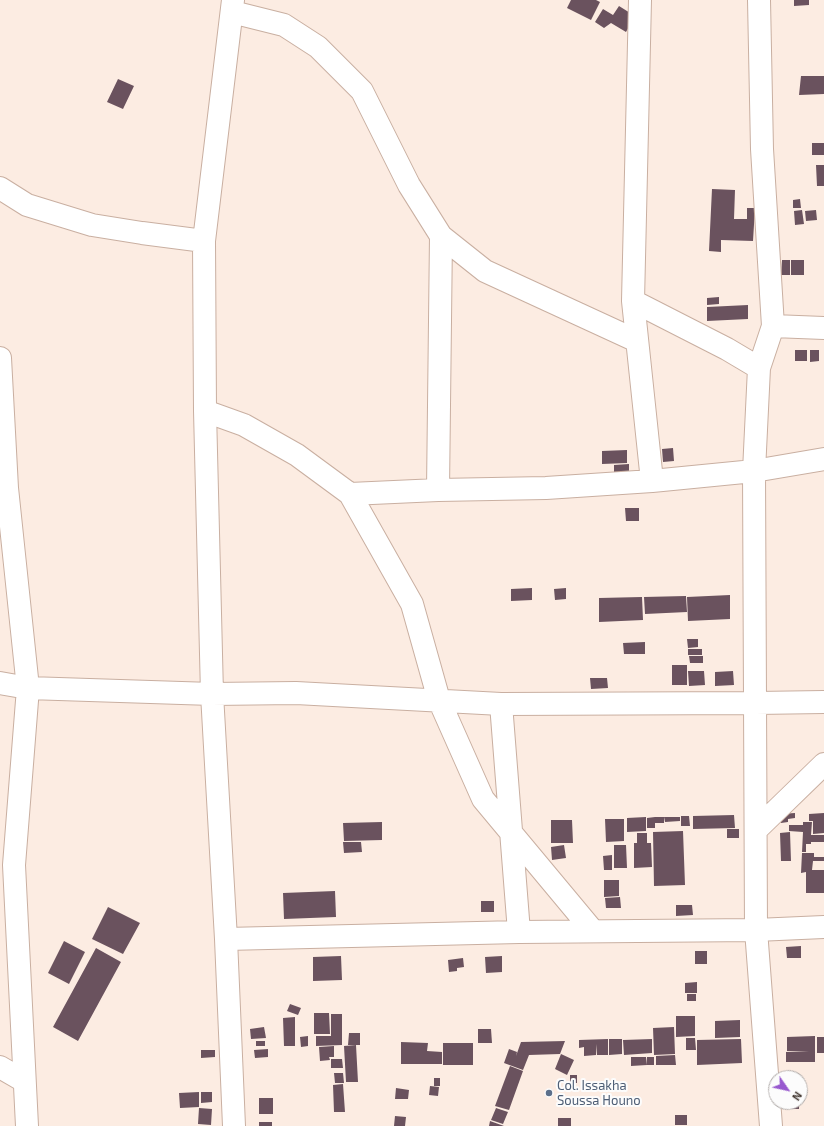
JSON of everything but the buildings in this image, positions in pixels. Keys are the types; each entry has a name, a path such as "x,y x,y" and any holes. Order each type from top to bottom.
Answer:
{"street":[{"path":"640,0 633,301 652,481"},
{"path":"759,0 762,149 774,326 759,368 754,471 756,930 770,1126"},
{"path":"234,1126 226,939 212,694 205,411 204,241 233,6 284,25 318,46 362,91 409,185 441,236 485,271 637,341"},
{"path":"0,188 28,204 92,225 204,241"},
{"path":"438,490 441,236"},
{"path":"633,301 727,349 759,368"},
{"path":"774,326 824,328"},
{"path":"0,358 3,486 28,688 14,865 27,1126"},
{"path":"205,411 244,425 297,455 350,494 412,604 439,700 483,799 593,931"},
{"path":"350,494 438,490 546,488 652,481 754,471 824,459"},
{"path":"0,683 28,688 212,694 296,693 501,704 756,704 824,702"},
{"path":"501,704 519,932"},
{"path":"756,830 824,764"},
{"path":"226,939 519,932 756,930 824,927"},
{"path":"0,1067 24,1081"}],"place":[{"name":"Col. Issakha Soussa Houno","path":"549,1093"}]}
